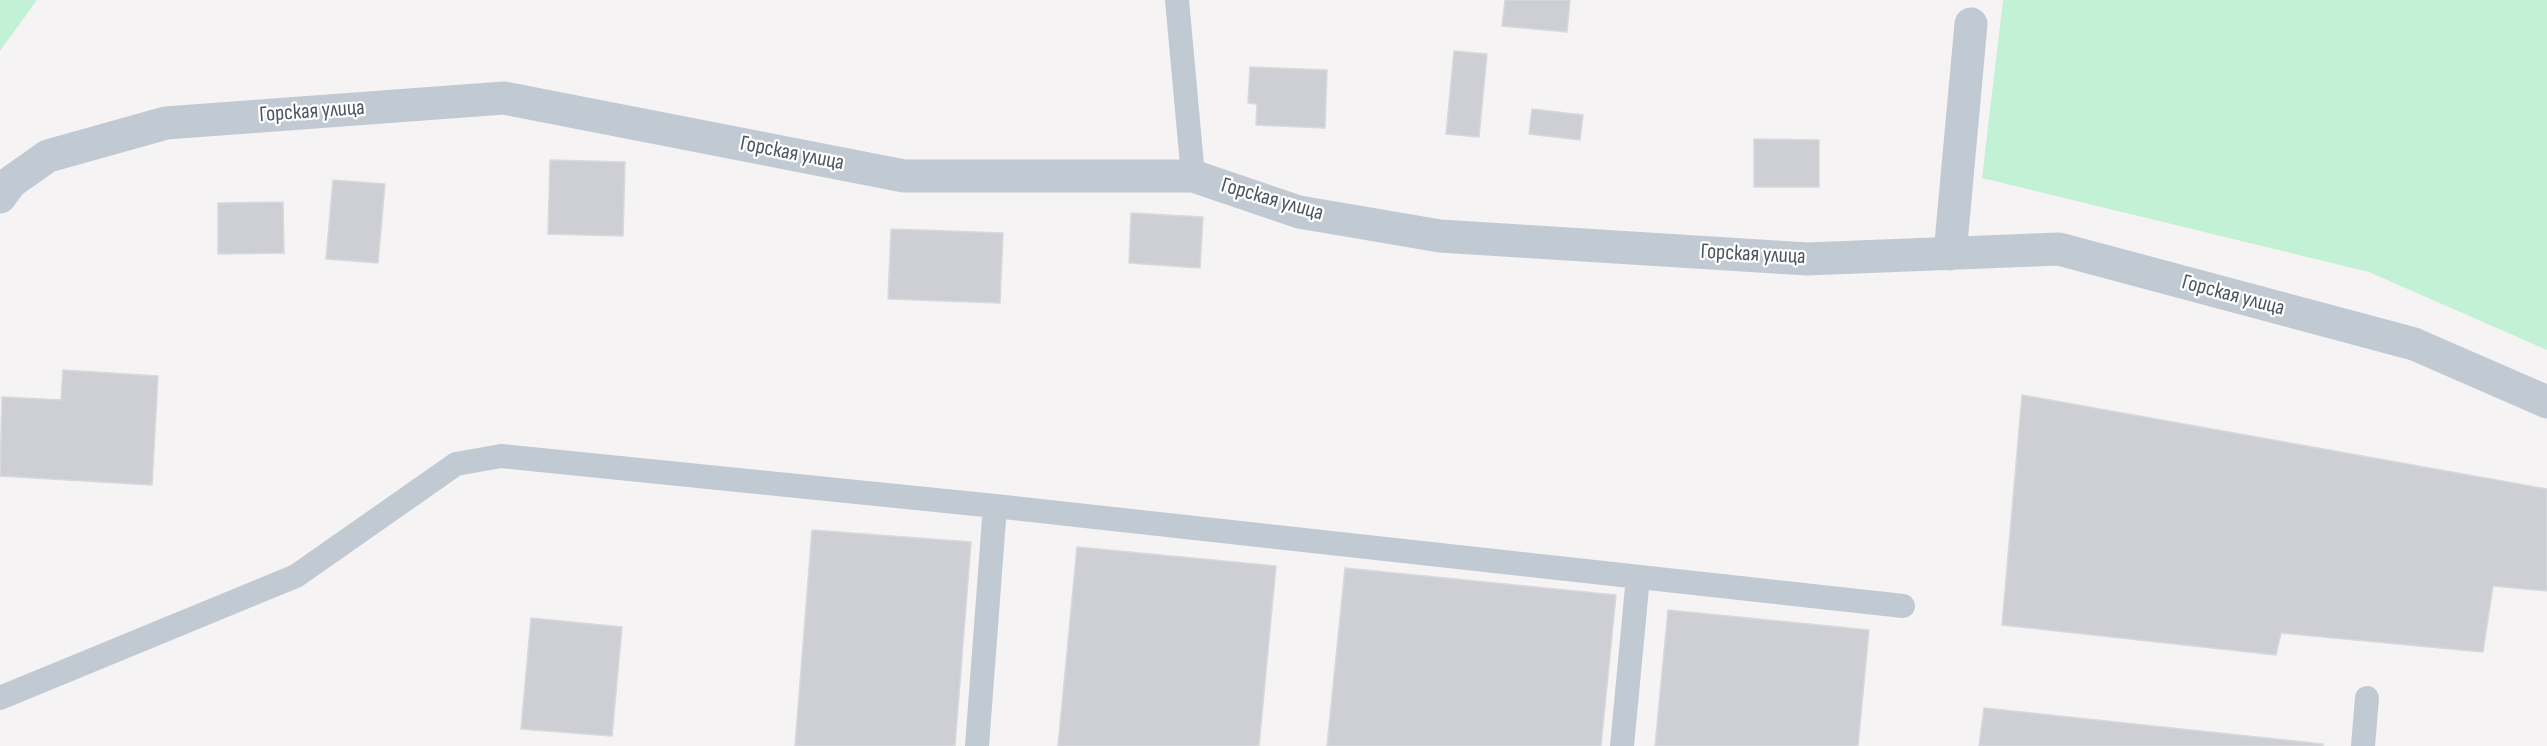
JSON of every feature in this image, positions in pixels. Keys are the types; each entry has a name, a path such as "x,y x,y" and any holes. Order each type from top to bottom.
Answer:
{"street":[{"path":"1950,254 1971,24"},
{"name":"Горская улица","path":"0,197 10,182 48,156 166,123 504,98 904,176 1193,176 1299,212 1440,236 1807,259 2060,249 2414,344 2547,402"}],"lane":[{"path":"1177,0 1193,176"},
{"path":"0,698 296,576 456,464 501,456 995,506 1903,606"},
{"path":"977,746 995,506"},
{"path":"1622,746 1638,577"},
{"path":"2363,746 2367,698"}],"green space":[{"path":"0,0 37,0 0,51"},
{"path":"2003,0 2547,0 2547,350 2369,272 1982,178"}],"building":[{"path":"1505,0 1570,0 1567,32 1502,26"},
{"path":"1454,51 1487,54 1479,137 1446,134"},
{"path":"1250,67 1327,70 1325,128 1256,125 1257,104 1248,103"},
{"path":"1532,109 1583,115 1580,140 1529,134"},
{"path":"1754,139 1819,140 1819,187 1754,187"},
{"path":"550,160 625,162 623,236 548,234"},
{"path":"333,180 385,184 378,263 326,259"},
{"path":"283,202 284,253 218,254 218,203"},
{"path":"1131,213 1203,217 1200,268 1129,263"},
{"path":"891,229 1003,233 1000,303 888,299"},
{"path":"63,370 158,376 152,485 0,476 2,397 61,400"},
{"path":"2022,395 2547,489 2547,591 2493,586 2483,652 2281,633 2276,655 2002,625"},
{"path":"812,530 971,542 955,746 795,746"},
{"path":"1077,547 1276,566 1259,746 1058,746"},
{"path":"1345,568 1616,595 1601,746 1327,746"},
{"path":"1668,610 1869,630 1858,746 1655,746"},
{"path":"531,618 622,627 612,736 521,729"},
{"path":"1984,708 2323,744 2323,746 1979,746"}]}
